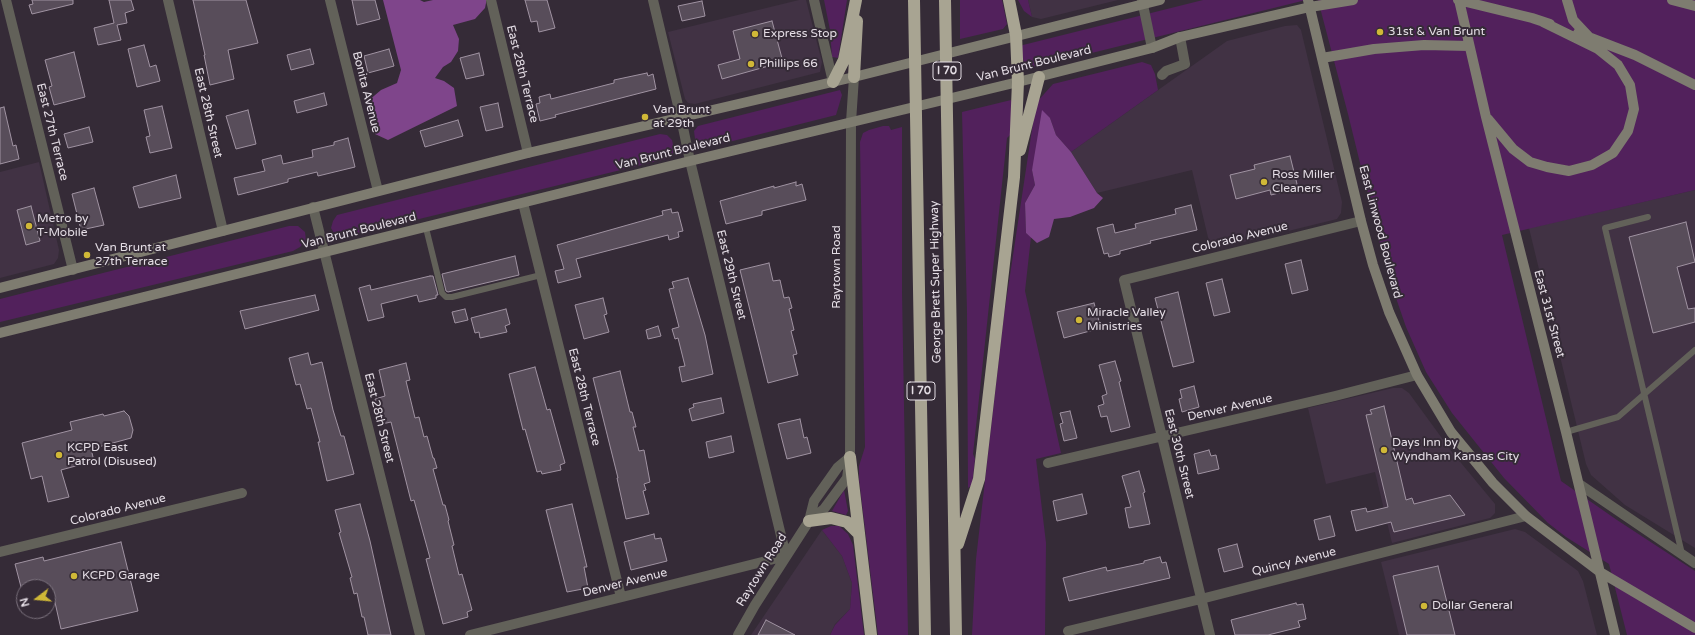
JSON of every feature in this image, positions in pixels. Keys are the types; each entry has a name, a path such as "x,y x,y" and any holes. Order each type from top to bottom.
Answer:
{"highway":[{"path":"833,82 840,71 844,60 857,0"},
{"path":"854,77 857,0"},
{"name":"George Brett Super Highway","path":"945,0 956,635"},
{"path":"955,553 979,479 1014,177 1018,82 1016,35 1009,0"},
{"name":"George Brett Super Highway","path":"914,2 925,635"},
{"path":"1014,177 1038,77"},
{"path":"850,457 871,635"},
{"path":"809,521 831,518 847,522 859,534"}],"main road":[{"path":"0,288 528,153 854,77 1142,2 1160,0"},
{"name":"Van Brunt Boulevard","path":"0,333 690,161 1038,77 1152,48 1180,37 1309,3 1353,0"},
{"path":"1459,0 1543,22 1590,37 1635,55 1695,85"},
{"name":"East 31st Street","path":"1459,0 1486,118 1579,484 1615,635"},
{"path":"1567,0 1573,20 1590,37"},
{"path":"1672,0 1695,6"},
{"name":"East Linwood Boulevard","path":"1309,3 1361,221 1373,265 1389,312 1417,375 1451,432 1492,483 1526,516 1600,572 1695,628"},
{"path":"1486,118 1513,149 1530,162 1569,171 1592,165 1613,153 1628,131 1634,108 1630,86 1618,65 1598,49 1543,22"},
{"path":"1322,58 1374,49 1424,45 1469,46"}],"street":[{"name":"East 27th Terrace","path":"6,0 73,270"},
{"name":"East 28th Street","path":"168,0 223,231"},
{"name":"Bonita Avenue","path":"330,0 378,191"},
{"name":"East 28th Terrace","path":"491,0 528,153"},
{"name":"East 29th Street","path":"653,0 690,161 786,556"},
{"path":"814,0 833,82"},
{"path":"1142,2 1152,48"},
{"path":"1162,75 1166,71 1185,64 1180,37"},
{"name":"Raytown Road","path":"738,635 755,605 809,521 824,509 846,478 850,457 851,122 854,77"},
{"name":"East 28th Terrace","path":"523,203 621,597"},
{"name":"East 28th Street","path":"313,208 420,635"},
{"name":"Colorado Avenue","path":"1124,280 1361,221"},
{"name":"East 30th Street","path":"1124,280 1210,635"},
{"name":"Denver Avenue","path":"1048,463 1417,375"},
{"path":"1579,484 1695,563"},
{"name":"Colorado Avenue","path":"0,552 242,493"},
{"name":"Quincy Avenue","path":"1068,631 1201,599 1526,516"},
{"name":"Denver Avenue","path":"470,635 786,556"}],"lane":[{"path":"1648,217 1605,228 1682,554"},
{"path":"426,228 442,293 446,297 452,297 541,275"},
{"path":"1566,432 1618,417 1695,350"}],"shaded area":[{"path":"383,0 420,0 424,2 433,0 486,0 485,8 475,19 453,25 459,39 458,51 451,62 443,67 435,78 444,81 454,88 457,106 388,140 375,134 370,117 368,101 381,90 397,83 401,70"},
{"path":"799,0 806,0 822,62 820,72 695,104 688,103 685,99 668,32"},
{"path":"824,0 847,0 838,58 832,57 830,30"},
{"path":"960,0 1002,0 1007,24 1003,29 960,39"},
{"path":"1018,0 1028,0 1032,17 1024,11"},
{"path":"1028,0 1118,0 1041,19 1032,17"},
{"path":"1203,0 1306,0 1027,69 1025,67 1020,47 1023,45"},
{"path":"1318,0 1695,0 1695,190 1502,235 1561,481 1695,571 1695,635 1627,635 1609,564 1566,537 1548,523 1504,478 1452,413 1426,372 1406,327 1386,269"},
{"path":"1297,25 1301,30 1342,202 1341,213 1337,219 1211,250 1192,170 1097,193 1071,152 1227,41 1285,26"},
{"path":"1142,62 1151,65 1155,74 1158,90 1071,152 1056,135 1050,118 1032,170 1035,185 1025,203 1026,233 1031,237 1025,291 1061,453 1036,459 1046,543 1045,635 972,635 976,559 1004,315 1036,103 1053,84"},
{"path":"840,90 842,95 836,115 705,148 698,144 695,139 694,131 698,126"},
{"path":"1011,100 1013,103 1011,134 1007,138 973,454 975,459 972,485 968,488 967,312 962,112"},
{"path":"1042,110 1050,118 1056,135 1071,152 1097,193 1103,198 1094,208 1070,217 1054,219 1049,237 1037,243 1026,233 1025,203 1035,185 1032,170"},
{"path":"883,126 889,126 891,130 902,127 902,291 908,635 878,635 859,479 859,466 865,447 860,142 863,133"},
{"path":"660,134 667,135 672,140 674,149 672,156 666,159 341,238 335,235 331,228 337,215"},
{"path":"39,162 59,250 58,258 54,264 0,278 0,172"},
{"path":"1695,190 1695,548 1625,505 1591,475 1586,464 1529,228"},
{"path":"289,226 298,226 305,232 306,240 300,247 293,251 0,322 0,299"},
{"path":"1393,388 1402,388 1409,393 1452,452 1495,504 1495,513 1490,518 1392,543 1375,472 1326,484 1308,408"},
{"path":"844,490 848,511 846,515 832,511"},
{"path":"831,526 839,526 848,534 853,545 864,635 830,635 835,625 850,609 852,583 842,556 822,530"},
{"path":"1515,529 1525,532 1578,571 1583,581 1597,635 1399,635 1381,562"},
{"path":"822,530 842,556 852,583 850,609 835,624 830,635 751,635"}],"building":[{"path":"32,0 73,0 73,4 32,14 29,5 33,4"},
{"path":"109,0 131,0 134,10 125,13 127,23 117,25 121,40 98,45 94,28 114,23"},
{"path":"193,0 246,0 258,43 228,50 234,79 210,85"},
{"path":"352,0 375,0 380,19 357,25"},
{"path":"525,0 547,0 555,28 539,32 537,21 531,22"},
{"path":"702,1 705,16 682,21 678,6"},
{"path":"772,21 783,62 722,79 718,65 740,59 733,31"},
{"path":"144,45 150,67 156,65 160,81 137,87 128,49"},
{"path":"310,49 314,64 291,70 287,55"},
{"path":"389,49 394,66 368,73 364,56"},
{"path":"74,52 85,97 54,105 49,87 52,86 45,60"},
{"path":"479,53 484,75 466,79 460,58"},
{"path":"647,73 648,76 653,74 656,89 555,115 556,117 540,121 536,104 540,103 539,97 550,94 551,99 614,83 614,80"},
{"path":"324,93 327,105 297,113 294,101"},
{"path":"498,103 503,127 486,131 480,107"},
{"path":"162,106 172,148 150,153 146,137 150,136 144,110"},
{"path":"4,107 13,146 16,145 19,159 0,164 0,108"},
{"path":"248,110 256,144 236,149 226,116"},
{"path":"458,120 463,136 425,147 420,131"},
{"path":"89,127 93,142 68,148 64,134"},
{"path":"348,138 355,167 318,176 317,172 288,179 288,182 238,195 234,178 265,171 262,160 281,155 283,164 313,157 312,150 334,145 334,142"},
{"name":"Ross Miller Cleaners","path":"1290,156 1298,188 1271,195 1270,190 1236,199 1230,175 1255,169 1254,165"},
{"path":"176,175 181,198 139,208 133,187"},
{"path":"796,182 796,186 802,184 806,200 762,211 762,215 726,224 720,201 774,186 774,188"},
{"path":"94,188 104,225 81,230 72,194"},
{"path":"1191,205 1197,230 1150,241 1151,243 1120,251 1120,254 1109,257 1108,253 1104,254 1097,228 1113,224 1115,233 1136,228 1135,224 1176,214 1175,209"},
{"name":"Metro by T-Mobile","path":"31,206 40,241 26,245 17,210"},
{"path":"671,209 672,213 678,212 683,231 678,232 679,237 669,240 668,235 576,259 581,277 558,283 555,271 564,269 557,245 663,215 662,211"},
{"path":"1686,222 1695,262 1677,267 1688,309 1695,308 1695,322 1653,333 1629,237"},
{"path":"515,256 519,275 448,292 446,291 442,274"},
{"path":"1301,260 1308,290 1292,294 1285,264"},
{"path":"769,263 773,281 780,280 784,298 789,297 792,308 789,309 794,330 791,331 797,354 793,355 798,375 768,383 740,270"},
{"path":"433,276 438,295 436,295 436,298 419,302 417,295 381,304 384,317 368,321 359,288 370,285 371,290"},
{"path":"688,278 705,335 713,374 682,382 679,367 685,366 678,338 675,339 672,329 679,327 669,289 674,288 672,282"},
{"path":"1222,279 1230,312 1214,316 1206,283"},
{"path":"1178,292 1194,362 1173,367 1155,298"},
{"path":"315,295 319,310 245,329 240,311"},
{"path":"603,298 607,314 604,315 609,332 584,339 575,305"},
{"name":"Miracle Valley Ministries","path":"1094,303 1101,328 1064,338 1057,312"},
{"path":"465,309 468,320 455,323 452,312"},
{"path":"506,309 510,324 505,326 507,332 480,338 479,332 475,333 471,318"},
{"path":"658,326 661,336 648,339 646,330"},
{"path":"308,353 311,365 322,362 333,410 341,436 344,436 354,474 327,481 318,442 320,442 311,408 307,409 300,384 296,385 289,358"},
{"path":"1115,361 1121,381 1119,382 1130,427 1111,432 1107,416 1101,417 1098,406 1104,404 1102,396 1107,394 1099,365"},
{"path":"406,363 410,380 406,381 415,418 419,417 424,437 427,436 437,468 433,469 443,505 445,505 449,520 454,545 452,546 459,575 462,574 472,610 467,612 468,617 443,624 426,559 430,558 414,500 411,501 391,422 382,424 375,399 385,396 379,370"},
{"path":"535,367 547,410 550,409 565,463 560,465 561,470 542,474 541,471 537,472 525,429 523,430 509,374"},
{"path":"620,371 630,412 632,412 636,427 633,427 639,451 644,450 650,482 644,484 646,490 643,491 649,514 626,519 618,478 593,378"},
{"path":"1194,386 1199,407 1182,412 1179,399 1182,398 1180,390"},
{"path":"721,398 724,413 692,421 689,409 694,407 693,404"},
{"name":"Days Inn by Wyndham Kansas City","path":"1384,406 1406,500 1412,498 1414,504 1450,495 1465,515 1394,532 1391,522 1356,531 1351,511 1366,508 1367,512 1388,507 1366,415 1372,414 1370,410"},
{"name":"KCPD East Patrol (Disused)","path":"124,411 129,416 133,430 131,438 91,449 94,461 61,470 69,497 48,502 42,476 31,479 22,443 72,430 70,422 103,414 104,416"},
{"path":"1070,411 1077,438 1064,441 1060,424 1063,423 1060,413"},
{"path":"800,419 804,438 807,437 811,453 787,459 778,424"},
{"path":"731,436 734,452 709,458 706,442"},
{"path":"1209,450 1211,456 1216,455 1219,469 1198,474 1194,454"},
{"path":"1139,471 1145,492 1143,493 1150,524 1129,528 1125,508 1131,507 1122,476"},
{"path":"1082,494 1087,514 1057,521 1053,501"},
{"path":"360,504 370,541 391,635 368,635 364,617 362,617 357,593 354,594 350,578 352,577 339,533 341,532 335,510"},
{"path":"572,504 587,567 584,567 588,588 567,592 546,510"},
{"path":"1330,516 1335,536 1319,540 1314,520"},
{"path":"654,534 655,539 661,538 667,561 631,570 624,542"},
{"name":"KCPD Garage","path":"121,542 138,611 61,629 56,607 56,579 19,579 15,564 43,557 44,561"},
{"path":"1237,544 1243,567 1224,572 1218,549"},
{"path":"1160,557 1162,563 1166,562 1170,578 1069,601 1063,578 1106,567 1107,571 1144,563 1144,561"},
{"name":"Dollar General","path":"1438,566 1455,635 1407,635 1393,576"},
{"path":"1296,603 1297,605 1303,604 1306,619 1298,621 1300,627 1268,635 1235,635 1231,620"},
{"path":"766,620 795,635 758,635"}],"place":[{"name":"31st & Van Brunt","path":"1380,32"},
{"name":"Express Stop","path":"755,34"},
{"name":"Phillips 66","path":"751,64"},
{"name":"Van Brunt at 29th","path":"645,117"},
{"name":"Ross Miller Cleaners","path":"1264,182"},
{"name":"Metro by T-Mobile","path":"29,226"},
{"name":"Van Brunt at 27th Terrace","path":"87,255"},
{"name":"Miracle Valley Ministries","path":"1079,320"},
{"name":"Days Inn by Wyndham Kansas City","path":"1384,450"},
{"name":"KCPD East Patrol (Disused)","path":"59,455"},
{"name":"KCPD Garage","path":"74,576"},
{"name":"Dollar General","path":"1424,606"}]}
